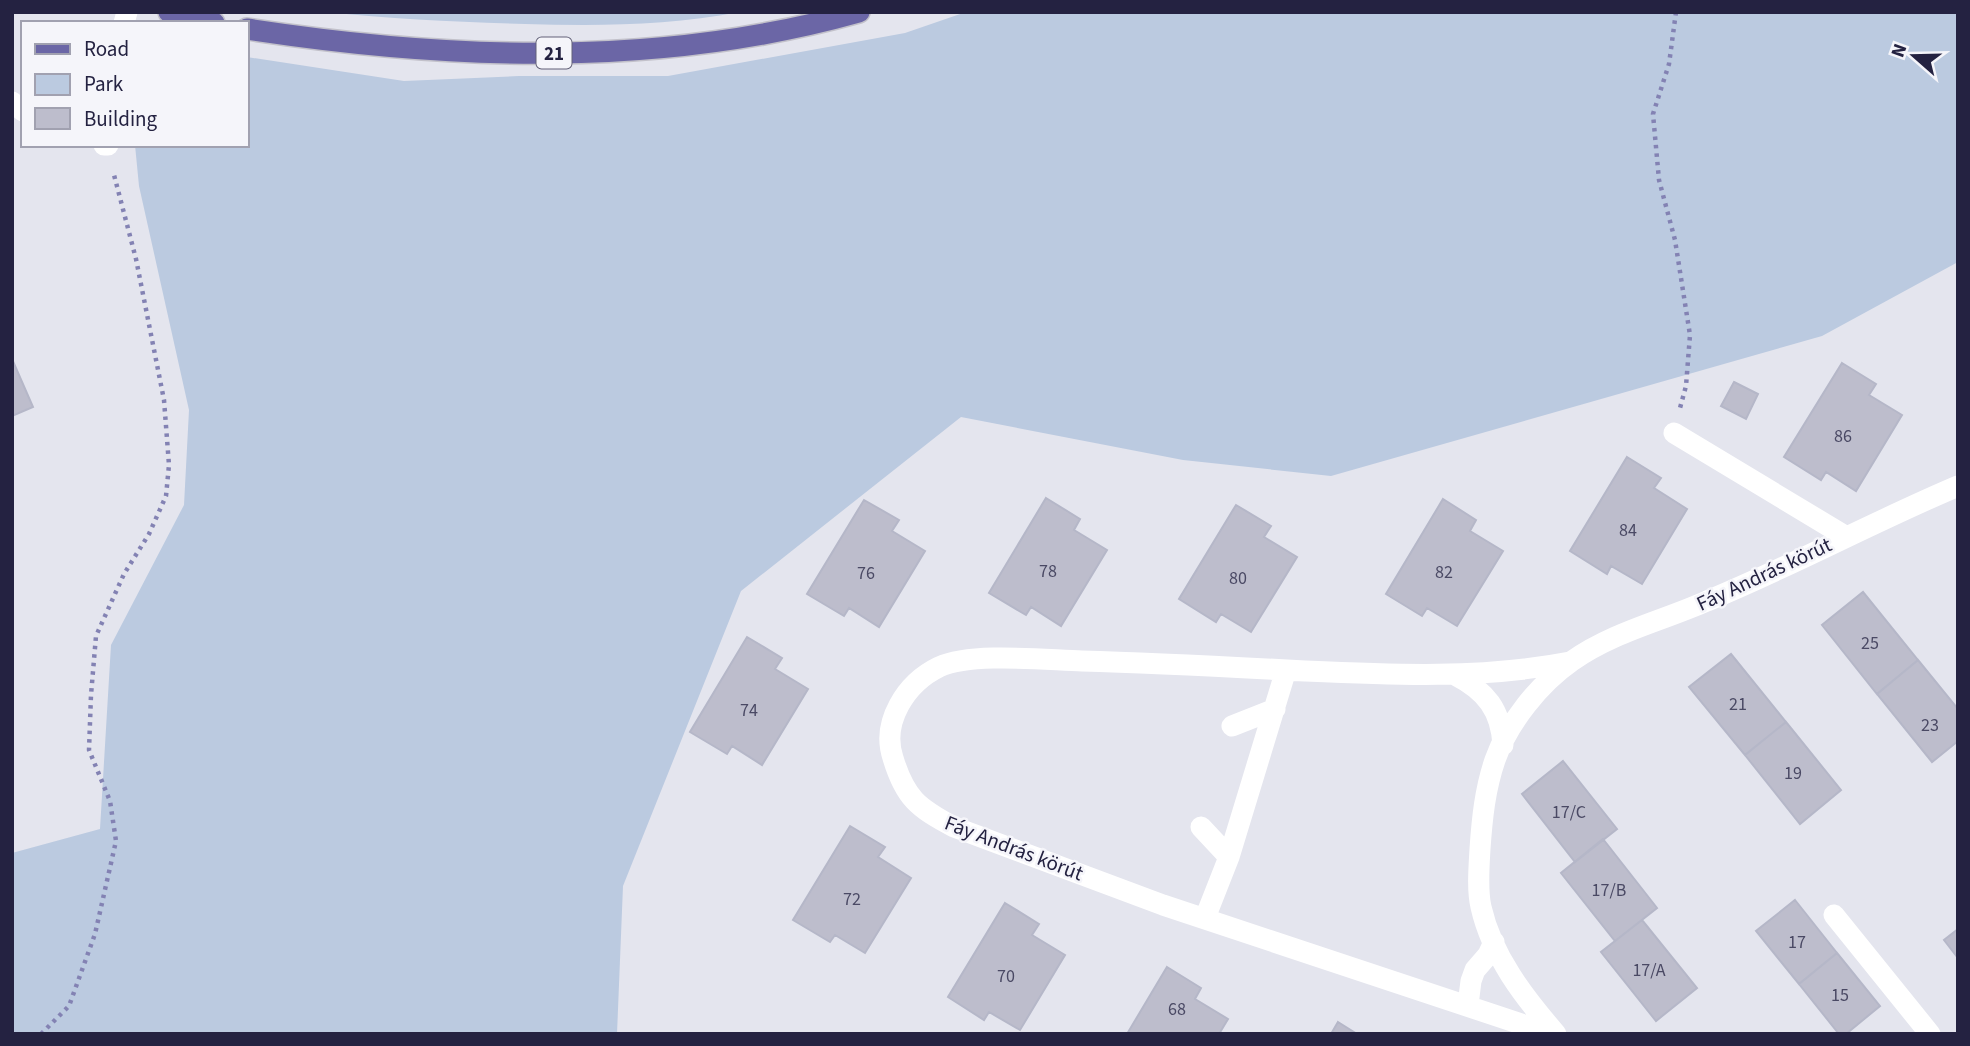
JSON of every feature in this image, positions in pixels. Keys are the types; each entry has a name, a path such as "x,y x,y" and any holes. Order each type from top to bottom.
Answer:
{"main road":[{"path":"169,12 206,21"},
{"name":"21","path":"248,29 321,41 401,49 570,53 648,50 711,43 817,24 859,12"}],"street":[{"path":"1675,433 1846,536"},
{"name":"Fáy András körút","path":"1553,1034 1499,958 1480,906 1479,863 1483,809 1495,760 1517,718 1543,687 1570,662 1605,640 1708,601 1958,485"},
{"name":"Fáy András körút","path":"1553,1034 1205,918 1003,847 954,827 924,811 906,791 891,754 889,739 897,708 920,680 938,667 982,659 1151,662 1286,670 1455,675 1523,670 1570,662"},
{"path":"1205,918 1229,857 1286,670"},
{"path":"1455,675 1479,690 1489,700 1502,728 1503,745"},
{"path":"1232,726 1275,709"},
{"path":"1201,827 1229,857"},
{"path":"1834,915 1930,1034"},
{"path":"1468,1005 1475,970 1488,955 1494,942"}],"path":[{"path":"1675,433 1686,386 1690,335 1675,240 1660,180 1653,114 1669,64 1676,12"},
{"path":"41,1034 69,1006 95,934 116,841 110,801 89,750 96,636 124,574 149,534 166,496 169,465 164,400 136,259 107,147"}],"green space":[{"path":"326,12 739,12 659,22 579,25 450,21"},
{"path":"966,12 1958,12 1958,262 1822,336 1331,476 1183,460 961,417 741,591 623,886 617,1034 12,1034 12,853 100,829 111,645 184,505 189,410 139,186 135,147 248,147 248,57 404,81 519,76 668,76 905,33"}],"building":[{"path":"12,359 33,407 12,416"},
{"path":"1842,363 1876,384 1869,395 1902,415 1856,491 1826,472 1821,480 1784,457"},
{"path":"1734,382 1758,394 1746,419 1721,406"},
{"path":"1627,457 1661,478 1654,488 1687,509 1642,584 1611,566 1607,574 1570,551"},
{"path":"1046,498 1080,519 1074,530 1107,550 1061,626 1031,607 1026,615 989,593"},
{"path":"1443,499 1476,520 1470,531 1503,551 1457,626 1427,608 1422,616 1386,594"},
{"path":"864,500 899,520 892,531 925,551 879,627 849,608 844,616 807,594"},
{"path":"1236,505 1271,526 1264,537 1297,557 1251,632 1221,614 1216,622 1179,599"},
{"path":"1863,592 1918,660 1877,694 1822,625"},
{"path":"747,637 782,658 775,669 808,689 762,765 732,746 727,754 690,732"},
{"path":"1731,654 1786,722 1745,755 1689,687"},
{"path":"1918,660 1958,709 1958,741 1932,762 1877,694"},
{"path":"1786,722 1841,790 1800,824 1745,755"},
{"path":"1563,761 1617,829 1575,862 1522,794"},
{"path":"850,826 885,847 878,857 911,878 865,953 835,935 830,942 793,920"},
{"path":"1603,839 1657,908 1615,941 1561,873"},
{"path":"1795,900 1837,953 1799,984 1756,931"},
{"path":"1005,903 1039,924 1032,935 1065,955 1020,1030 989,1012 984,1020 948,997"},
{"path":"1642,920 1697,988 1656,1021 1601,952"},
{"path":"1958,929 1958,958 1944,940"},
{"path":"1837,953 1880,1006 1846,1034 1839,1034 1799,984"},
{"path":"1167,967 1201,988 1195,999 1228,1019 1219,1034 1127,1034"},
{"path":"1338,1022 1357,1034 1331,1034"}]}
